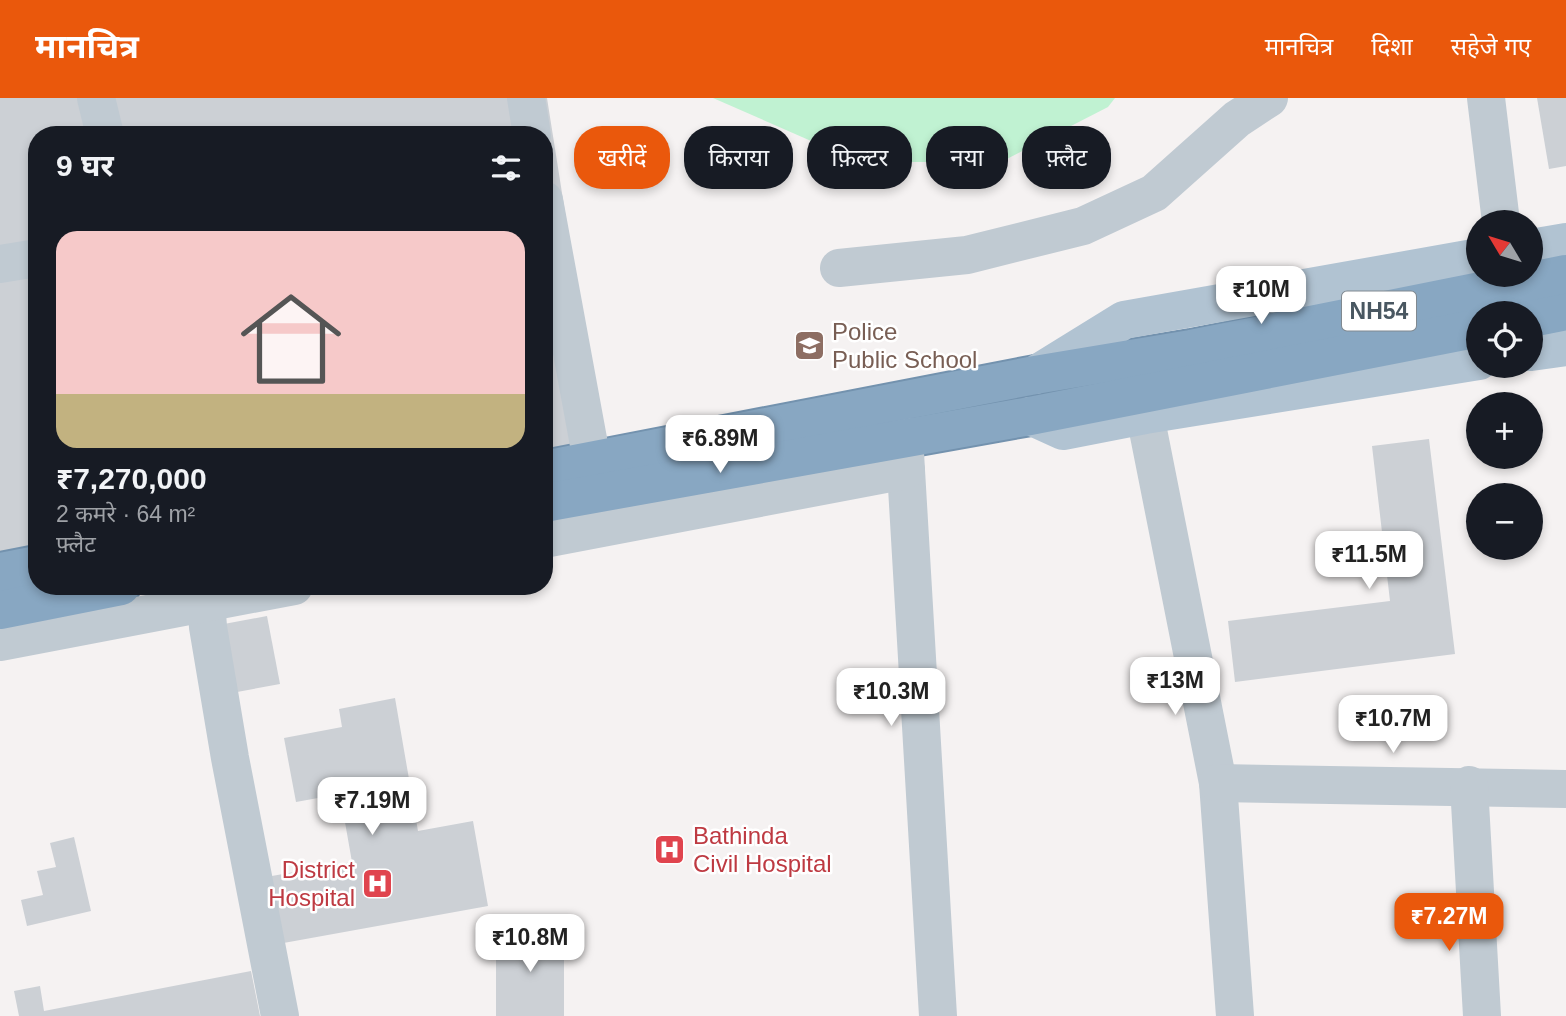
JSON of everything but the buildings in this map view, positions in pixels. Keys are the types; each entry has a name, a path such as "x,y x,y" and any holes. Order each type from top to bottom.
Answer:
{"highway":[{"name":"NH54","path":"553,468 592,461 800,439 905,453 1196,365 1566,274"},
{"path":"1543,316 1566,311"},
{"name":"NH54","path":"553,501 800,439 1035,375 1196,365 1466,330"},
{"path":"0,572 28,567"},
{"path":"0,610 76,595"}],"main road":[{"path":"1544,246 1566,242"},
{"path":"1035,375 1124,320 1466,259"},
{"path":"1543,350 1566,347"},
{"path":"1030,416 1063,431 1145,415 1466,363"}],"street":[{"path":"96,98 103,126"},
{"path":"526,98 531,126"},
{"path":"839,268 967,255 1083,226 1154,193 1237,119 1269,98"},
{"path":"1486,98 1500,210"},
{"path":"553,249 592,461"},
{"path":"0,264 28,259"},
{"path":"1145,415 1218,783 1235,1016"},
{"path":"553,537 905,453 938,1016"},
{"path":"0,642 202,595"},
{"path":"206,595 208,627 230,758 280,1016"},
{"path":"1218,783 1469,785 1566,789"},
{"path":"1469,785 1482,1016"}],"green space":[{"path":"713,98 1115,98 1108,107 1071,126 1022,126 1022,151 1008,158 1008,126 926,126 926,162 912,162 912,126 807,126 807,139 793,133 793,126 777,126"}],"place":[{"name":"Police Public School","path":"809,345"},
{"name":"Bathinda Civil Hospital","path":"670,849"},
{"name":"District Hospital","path":"378,883"}]}
